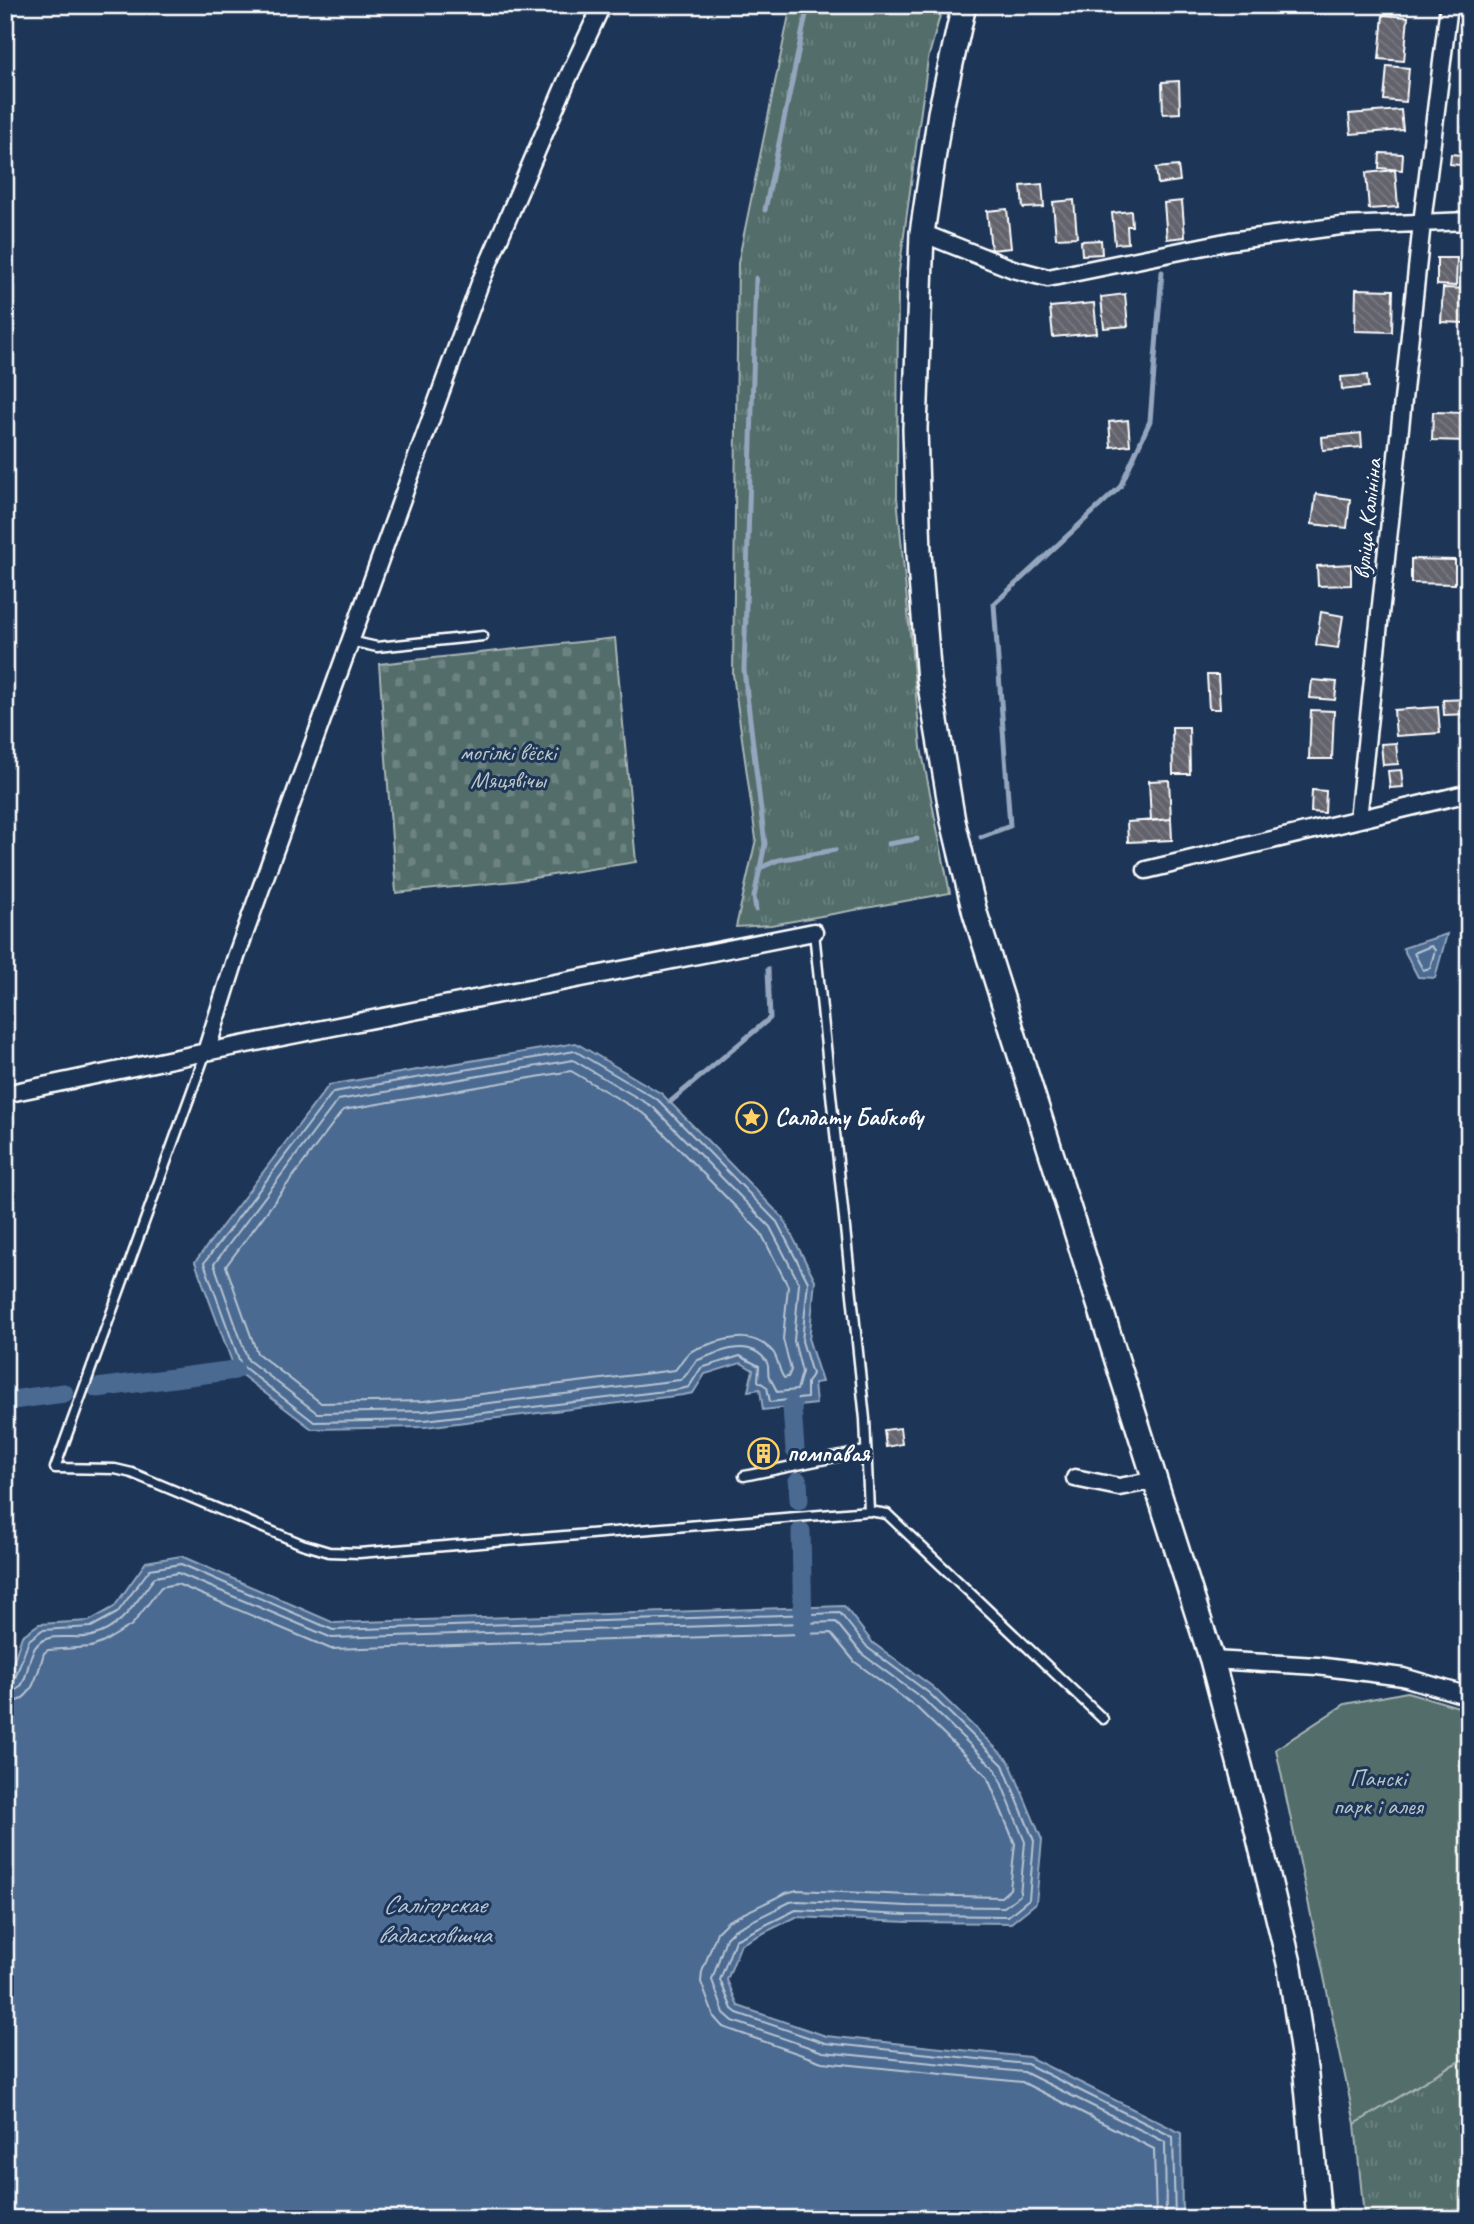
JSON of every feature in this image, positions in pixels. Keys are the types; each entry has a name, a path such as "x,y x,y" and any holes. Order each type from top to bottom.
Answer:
{"main road":[{"path":"964,5 940,113 922,233 915,429 919,553 929,680 953,821 975,913 1212,1660 1255,1822 1290,1967 1306,2075 1319,2219"}],"street":[{"path":"206,1052 236,957 480,283 602,5"},
{"name":"вуліца Калініна","path":"1358,820 1422,223 1449,5"},
{"path":"922,233 1013,270 1048,278 1230,241 1340,226 1469,221"},
{"path":"1146,870 1469,793"},
{"path":"5,1094 814,932"},
{"path":"1075,1478 1119,1487 1156,1480"},
{"path":"1212,1660 1317,1666 1403,1677 1469,1696"}],"lane":[{"path":"350,641 377,648 483,636"},
{"path":"814,932 865,1419 869,1511"},
{"path":"206,1052 55,1468 116,1469 132,1473 302,1544 329,1552 359,1553 869,1511 887,1514 1103,1719"},
{"path":"744,1476 865,1451"}],"green space":[{"path":"791,5 943,5 928,59 898,279 897,497 921,748 950,893 771,925 736,927 756,839 733,674 738,263"},
{"name":"могілкі вёскі Мяцявічы","path":"615,638 636,862 514,881 396,893 379,664"},
{"name":"Панскі парк і алея","path":"1407,1692 1469,1710 1469,2057 1355,2124 1276,1749 1345,1704"},
{"path":"1469,2057 1469,2217 1403,2219 1392,2210 1364,2217 1355,2124"}],"water":[{"path":"1447,934 1435,978 1418,977 1403,948"},
{"path":"576,1043 662,1094 783,1218 815,1280 809,1341 822,1382 814,1383 816,1404 763,1410 760,1389 748,1391 753,1370 741,1363 705,1374 693,1393 683,1395 425,1427 312,1429 235,1370 195,1262 329,1085"},
{"name":"Салігорскае вадасховішча","path":"181,1556 334,1623 844,1606 873,1643 933,1687 1009,1761 1042,1840 1036,1903 1011,1923 796,1917 741,1944 727,1980 738,2006 826,2036 1029,2057 1181,2133 1182,2219 5,2219 5,1687 22,1636 39,1624 89,1621 114,1607 146,1562"}],"building":[{"path":"1383,15 1408,17 1404,61 1379,59"},
{"path":"1387,66 1409,68 1406,102 1384,100"},
{"path":"1179,81 1180,113 1163,114 1162,82"},
{"path":"1401,110 1403,130 1351,134 1349,114"},
{"path":"1469,126 1469,144 1466,144 1463,127"},
{"path":"1380,153 1403,154 1402,170 1379,168"},
{"path":"1451,154 1469,156 1469,166 1450,164"},
{"path":"1178,166 1180,181 1158,184 1156,168"},
{"path":"1395,170 1398,207 1369,209 1366,173"},
{"path":"1042,184 1044,207 1023,208 1021,186"},
{"path":"1074,200 1077,237 1056,238 1053,202"},
{"path":"1182,201 1185,237 1167,239 1164,203"},
{"path":"1007,209 1011,248 991,250 987,211"},
{"path":"1131,211 1132,226 1127,226 1128,243 1115,244 1112,213"},
{"path":"1101,240 1102,254 1082,255 1081,241"},
{"path":"1437,258 1457,258 1456,286 1437,285"},
{"path":"1443,288 1467,289 1465,323 1441,322"},
{"path":"1356,289 1393,290 1392,332 1355,331"},
{"path":"1125,294 1128,326 1104,328 1101,297"},
{"path":"1094,303 1097,333 1053,337 1050,307"},
{"path":"1367,375 1368,387 1342,390 1341,377"},
{"path":"1433,412 1468,413 1467,441 1432,440"},
{"path":"1128,420 1130,445 1111,447 1109,422"},
{"path":"1361,433 1362,447 1323,450 1322,437"},
{"path":"1316,494 1350,499 1347,528 1312,524"},
{"path":"1411,559 1455,560 1455,584 1411,583"},
{"path":"1351,564 1351,585 1318,586 1317,566"},
{"path":"1321,612 1343,616 1338,648 1316,645"},
{"path":"1207,675 1218,675 1220,709 1209,709"},
{"path":"1312,680 1337,682 1335,700 1310,698"},
{"path":"1469,699 1469,714 1444,715 1443,700"},
{"path":"1438,707 1440,733 1396,736 1394,710"},
{"path":"1311,710 1334,711 1332,759 1309,759"},
{"path":"1172,727 1189,727 1190,774 1173,774"},
{"path":"1396,743 1398,764 1383,765 1381,744"},
{"path":"1401,770 1403,787 1390,788 1388,771"},
{"path":"1169,780 1171,819 1151,821 1149,781"},
{"path":"1312,790 1326,791 1325,813 1311,812"},
{"path":"1171,819 1172,840 1128,842 1127,822"},
{"path":"900,1428 902,1444 886,1447 884,1430"},
{"name":"помпавая","path":"772,1444 773,1461 756,1463 755,1445"}],"waterway":[{"path":"765,210 808,5"},
{"path":"981,837 1010,826 994,604 1120,487 1150,421 1162,272"},
{"path":"756,278 744,670 765,844 754,897 756,910"},
{"path":"888,844 917,839"},
{"path":"760,868 778,860 835,850"},
{"path":"670,1102 770,1018 768,969"},
{"path":"97,1388 235,1370"},
{"path":"5,1401 64,1393"},
{"path":"792,1407 795,1450"},
{"path":"798,1481 799,1500"},
{"path":"801,1531 803,1631"}],"place":[{"name":"Салдату Бабкову","path":"752,1117"},
{"name":"помпавая","path":"764,1453"}]}
